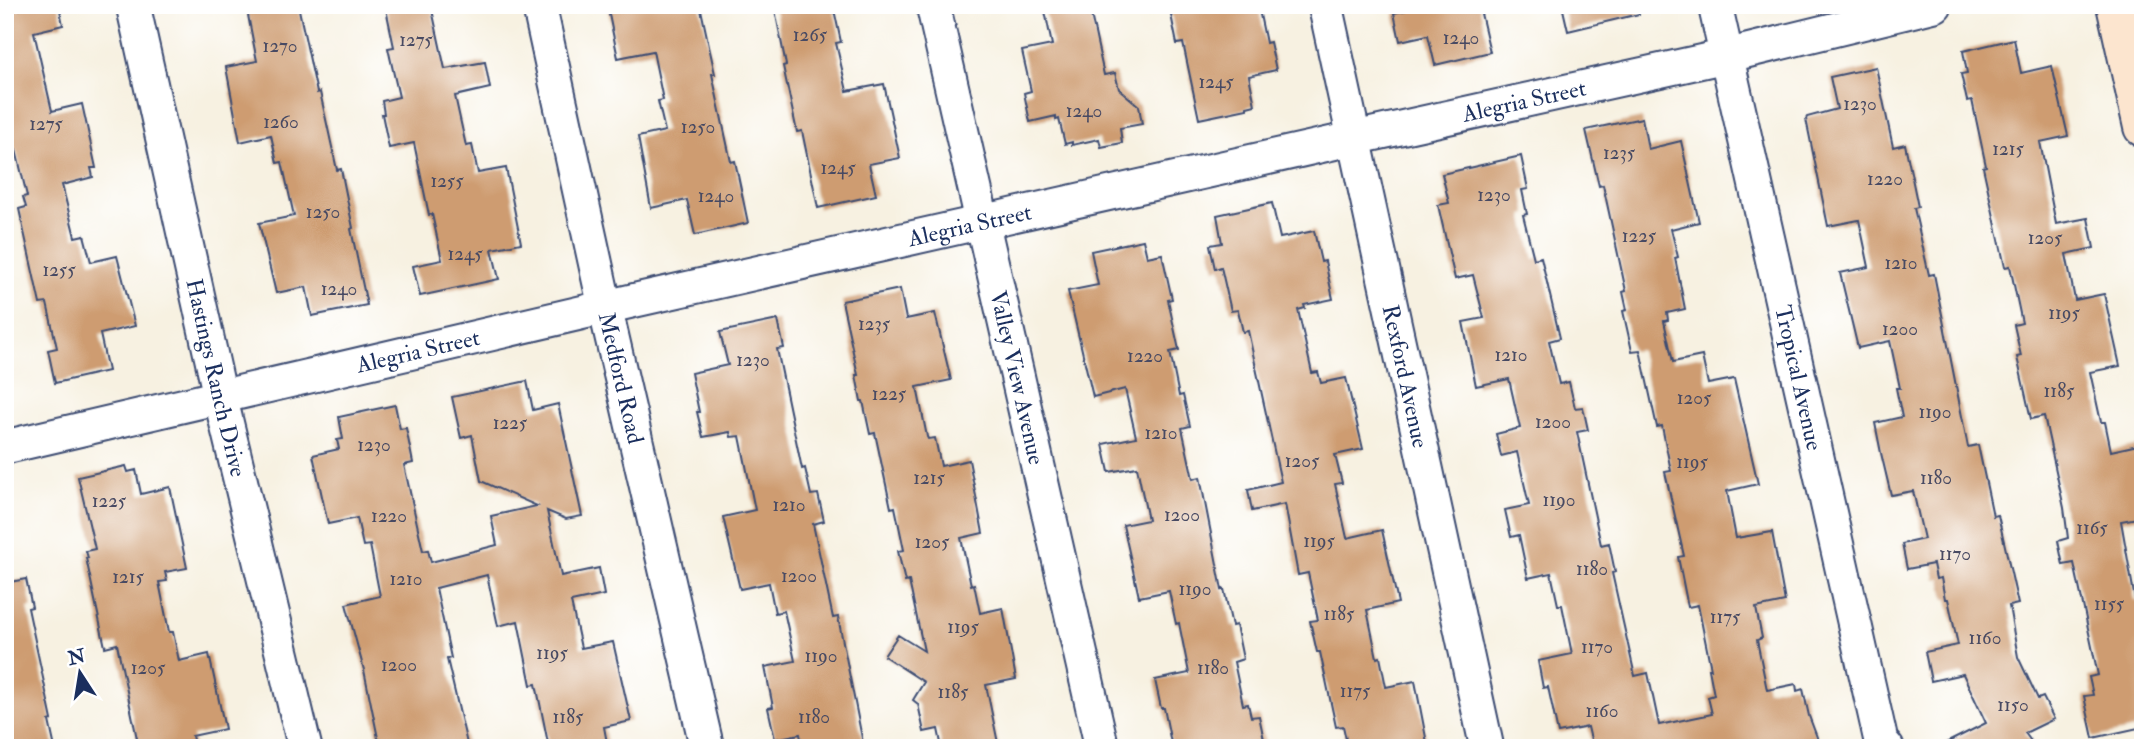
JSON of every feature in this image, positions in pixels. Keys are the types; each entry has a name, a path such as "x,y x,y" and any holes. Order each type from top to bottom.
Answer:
{"street":[{"name":"Hastings Ranch Drive","path":"133,5 220,396 305,748"},
{"name":"Medford Road","path":"539,5 605,307 707,748"},
{"name":"Valley View Avenue","path":"933,5 1102,748"},
{"name":"Rexford Avenue","path":"1325,5 1487,748"},
{"name":"Tropical Avenue","path":"1714,5 1881,741 1887,748"},
{"name":"Alegria Street","path":"5,447 605,307 1726,56 1935,5"},
{"path":"2116,5 2143,127"}],"building":[{"path":"20,5 59,5 63,25 34,32 52,111 82,104 96,168 91,168 93,177 62,185 75,237 84,235 91,262 117,256 135,326 100,334 108,371 55,383 48,350 57,348 47,303 40,304 19,209 26,207 23,197 27,196 16,150 8,152 5,139 5,13 21,9"},
{"path":"246,5 298,5 337,170 341,169 367,305 312,316 306,287 276,293 259,223 294,216 282,162 277,163 271,135 240,142 226,67 257,61"},
{"path":"402,5 431,5 445,69 485,62 490,88 455,96 466,146 472,145 478,173 506,168 521,243 492,249 499,279 420,296 413,266 442,260 432,214 429,215 414,143 389,148 382,114 382,101 399,97 388,48 394,47 386,9"},
{"path":"607,5 700,5 731,162 735,161 748,223 695,235 687,200 651,208 638,137 665,131 658,101 663,100 653,51 618,58"},
{"path":"774,5 833,5 841,42 836,43 847,91 884,84 900,158 869,164 876,195 818,208 802,131 797,132"},
{"path":"1089,5 1104,75 1115,73 1119,89 1139,106 1142,124 1120,128 1122,143 1101,147 1099,139 1065,144 1056,116 1030,122 1024,93 1031,91 1022,51 1052,45 1045,11"},
{"path":"1169,5 1258,5 1266,43 1270,42 1276,70 1249,76 1255,105 1199,119 1183,43 1177,44"},
{"path":"1427,5 1479,5 1490,52 1435,65 1428,35 1400,41 1394,13"},
{"path":"1562,5 1638,5 1639,14 1568,31"},
{"path":"2014,39 2021,73 2052,66 2068,136 2040,142 2056,224 2088,218 2094,248 2066,254 2075,300 2104,294 2120,366 2090,372 2101,422 2105,422 2111,451 2138,445 2143,468 2143,517 2121,521 2135,600 2143,599 2143,727 2093,738 2084,696 2093,695 2089,677 2098,675 2074,563 2063,565 2058,541 2068,538 2064,508 2044,416 2031,419 2017,357 2021,356 2014,325 2022,323 2010,266 2005,267 1983,167 1986,166 1972,100 1967,101 1961,74 1967,73 1963,51"},
{"path":"1876,67 1893,147 1905,144 1918,207 1914,208 1929,275 1934,274 1968,447 1978,445 1993,516 1998,515 2018,604 2009,606 2018,657 2038,699 2043,697 2054,719 2025,733 2036,748 1936,748 1986,723 1963,674 1931,681 1925,652 1958,645 1948,599 1945,599 1941,578 1936,579 1933,564 1907,569 1902,544 1924,539 1913,491 1891,495 1875,423 1902,417 1896,388 1900,388 1890,341 1858,348 1840,273 1869,267 1859,220 1828,226 1806,119 1837,109 1830,77"},
{"path":"1642,118 1648,149 1681,141 1699,222 1671,229 1685,309 1667,313 1668,320 1664,321 1673,362 1702,356 1708,384 1734,379 1758,484 1727,491 1736,538 1772,532 1785,602 1756,608 1762,638 1757,640 1767,690 1796,684 1797,691 1803,689 1809,716 1821,748 1593,748 1588,727 1558,733 1548,687 1543,688 1538,661 1572,654 1562,605 1558,605 1551,573 1528,578 1519,535 1511,537 1505,510 1529,505 1517,452 1501,456 1496,434 1520,428 1509,379 1476,386 1463,322 1484,318 1473,275 1455,279 1438,205 1449,203 1442,174 1521,156 1528,189 1522,190 1527,214 1523,215 1534,259 1541,257 1560,338 1549,341 1559,384 1569,382 1575,408 1583,407 1588,430 1577,432 1601,545 1609,543 1615,572 1612,573 1635,676 1648,673 1659,725 1712,714 1708,697 1714,695 1711,669 1698,605 1688,607 1678,557 1684,556 1665,472 1671,471 1662,426 1657,427 1640,350 1632,351 1623,311 1627,310 1623,292 1626,291 1603,185 1599,186 1586,130"},
{"path":"1272,203 1280,238 1314,231 1321,262 1325,261 1333,299 1304,305 1305,308 1298,310 1312,373 1318,372 1321,383 1346,378 1363,449 1335,455 1342,483 1335,484 1347,538 1382,530 1398,603 1367,610 1377,658 1380,657 1386,687 1415,681 1428,748 1348,748 1343,726 1336,727 1320,652 1317,652 1310,621 1318,620 1308,573 1298,575 1285,504 1252,511 1248,490 1281,482 1248,331 1243,332 1238,310 1231,311 1221,267 1215,269 1210,245 1222,243 1217,215"},
{"path":"1143,240 1147,257 1162,254 1172,299 1168,300 1179,350 1170,352 1179,396 1183,395 1190,426 1182,428 1193,479 1200,477 1222,590 1224,589 1232,626 1236,625 1243,659 1234,662 1243,705 1248,704 1251,717 1259,716 1265,744 1248,748 1172,748 1155,680 1189,673 1179,623 1176,624 1169,591 1139,597 1123,525 1148,520 1137,467 1109,472 1103,444 1136,437 1125,389 1093,397 1068,291 1098,285 1091,251"},
{"path":"900,289 906,319 935,313 951,380 917,387 927,437 935,438 941,466 969,460 983,533 961,538 971,585 974,584 980,613 1003,608 1016,679 986,685 999,748 942,748 938,729 924,732 918,704 913,700 924,682 884,656 898,635 924,651 909,581 905,582 898,551 904,550 895,507 891,508 875,433 870,434 861,401 842,301"},
{"path":"778,320 784,348 777,349 802,469 805,468 811,495 818,494 824,521 813,524 833,618 838,617 864,748 803,748 800,734 775,739 768,708 773,707 765,667 795,661 784,611 775,613 769,583 740,589 723,517 755,510 740,436 731,437 730,432 703,437 697,412 691,373 728,365 720,332"},
{"path":"527,381 533,410 558,404 582,516 566,519 547,511 561,576 599,568 604,595 571,602 581,648 613,642 631,721 604,727 608,748 549,748 536,684 531,685 518,621 498,626 487,575 436,588 451,658 447,659 468,748 380,748 364,670 346,604 380,596 370,545 363,546 357,518 328,524 313,455 339,449 337,440 343,439 339,417 395,405 400,429 406,428 413,463 404,465 423,551 428,550 431,562 497,545 491,516 537,506 481,481 472,435 461,438 452,397"},
{"path":"126,466 128,472 136,470 141,494 170,487 187,568 165,572 167,581 159,582 169,632 173,632 179,661 209,654 225,729 192,736 195,748 139,748 117,644 105,647 86,558 86,551 95,549 78,477"},
{"path":"26,579 32,607 28,608 52,720 49,721 55,748 5,748 5,583"}]}
